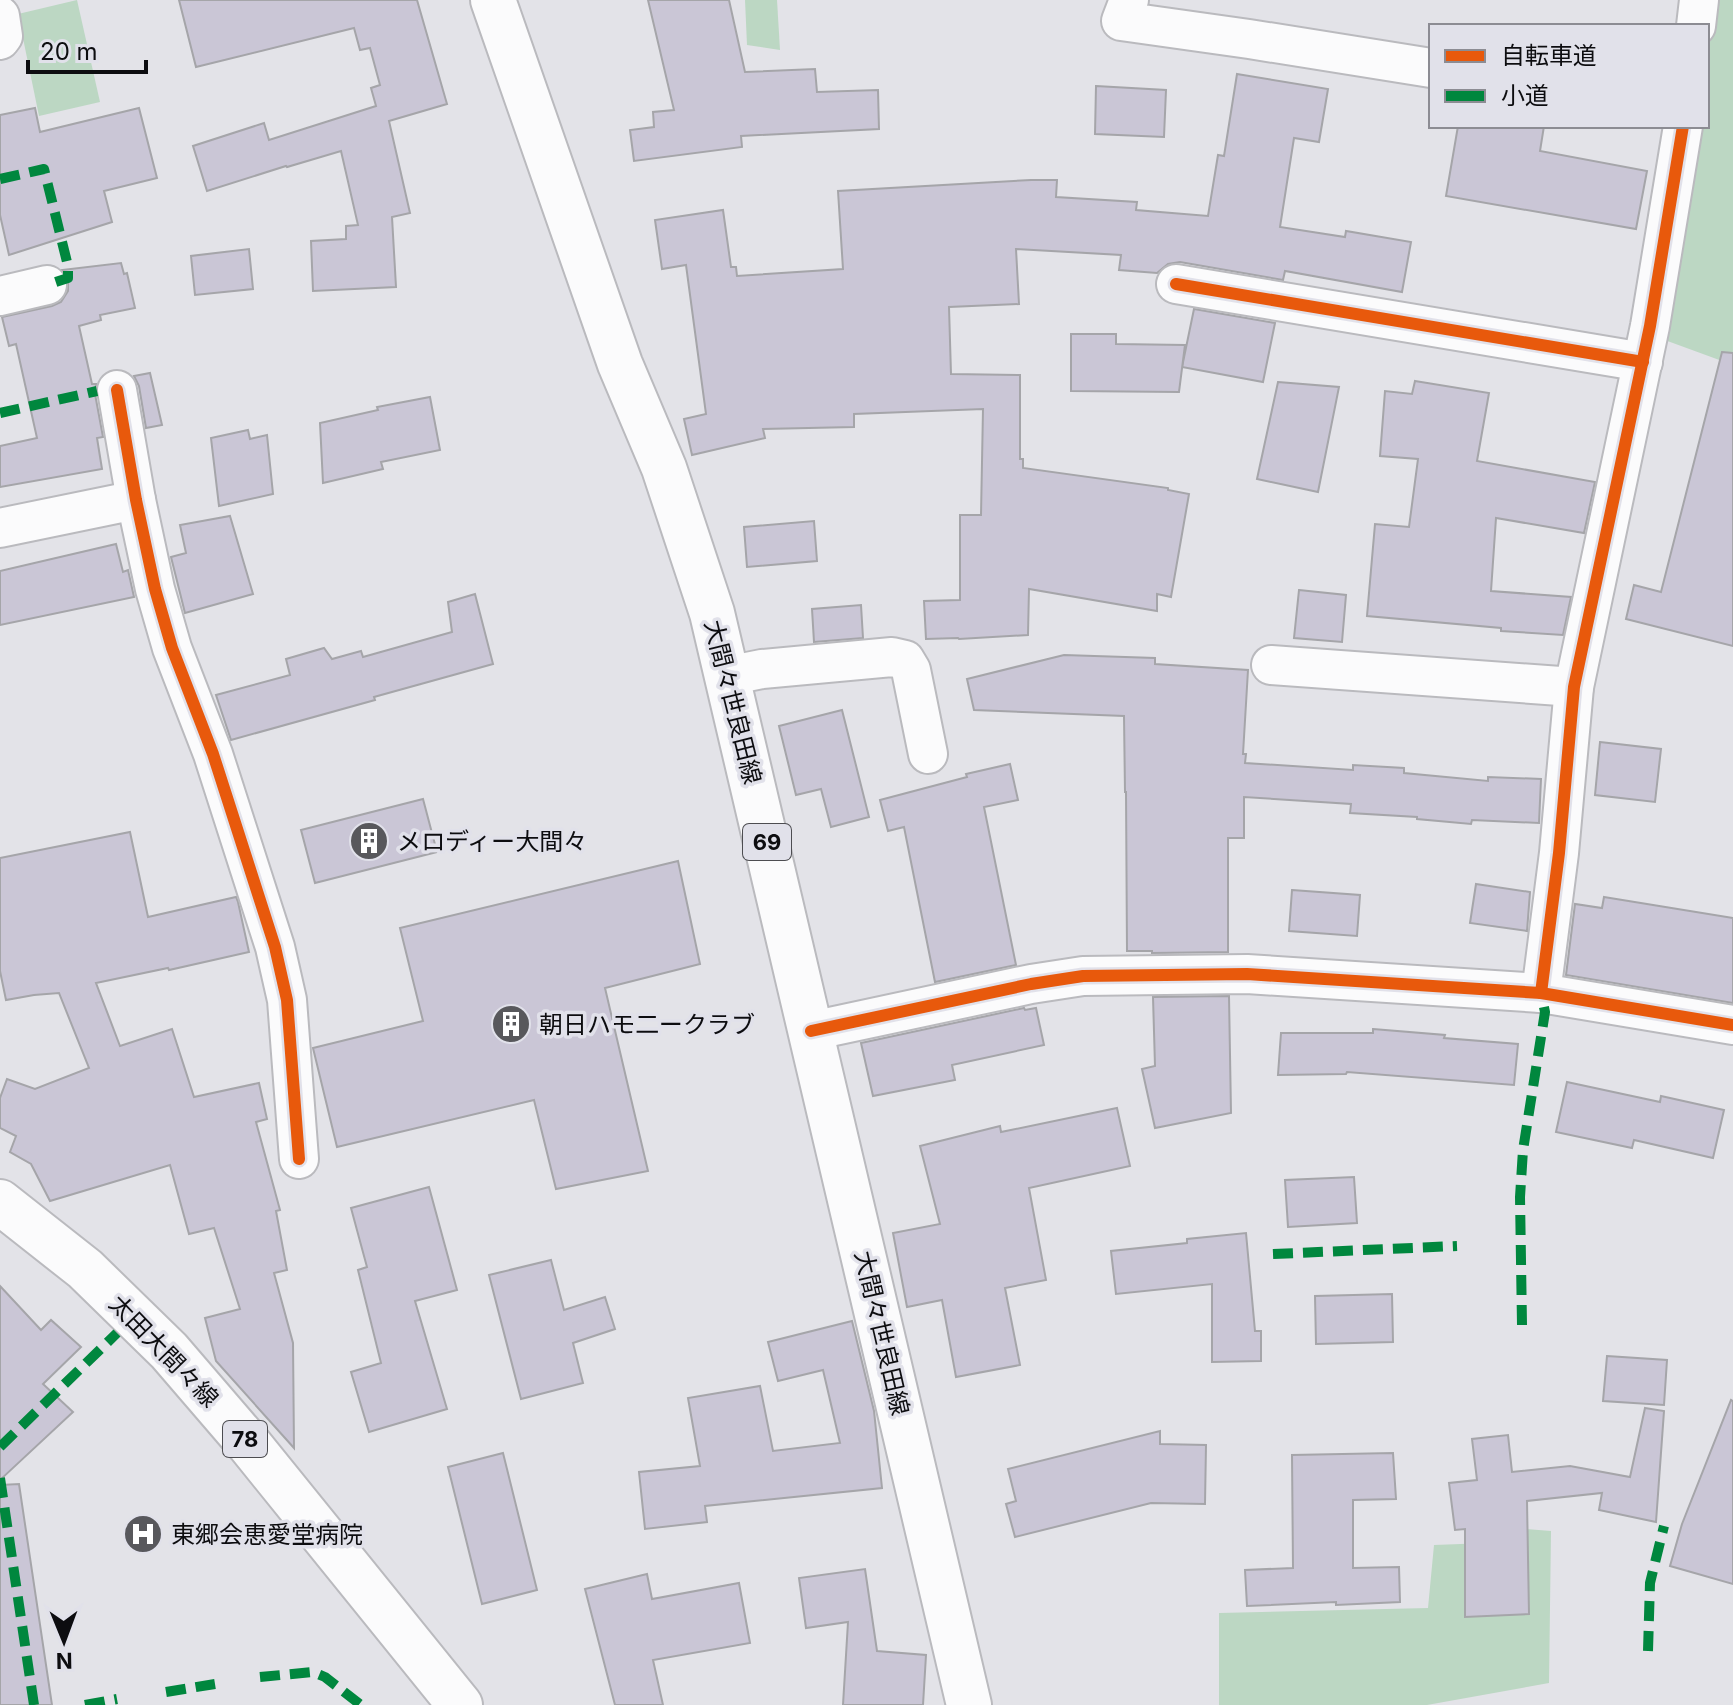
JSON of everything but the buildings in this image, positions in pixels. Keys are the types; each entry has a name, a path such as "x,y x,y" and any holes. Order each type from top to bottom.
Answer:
{"main road":[{"name":"大間々世良田線","path":"493,0 620,364 664,468 712,613 969,1705"},
{"name":"太田大間々線","path":"0,1202 85,1269 169,1351 266,1464 460,1705"}],"street":[{"path":"1129,0 1121,21 1429,68"},
{"path":"1696,24 1699,0"},
{"path":"0,16 3,36 0,40"},
{"path":"1541,993 1559,853 1574,687 1643,362 1683,128"},
{"path":"1176,284 1643,362"},
{"path":"0,296 47,285"},
{"path":"117,390 155,589 172,648 213,754 275,947 287,1000 299,1159"},
{"path":"0,528 136,500"},
{"path":"727,676 762,669 892,657 905,660 911,670 928,754"},
{"path":"1271,665 1574,687"},
{"path":"811,1031 1031,984 1083,976 1271,974 1541,993 1733,1025"}],"green space":[{"path":"77,0 100,102 39,116 18,14"},
{"path":"745,0 777,0 780,50 747,45"},
{"path":"1714,0 1733,0 1733,365 1662,339 1696,128 1709,128 1709,36"},
{"path":"1526,1529 1551,1531 1549,1683 1427,1705 1219,1705 1219,1613 1428,1608 1434,1545 1514,1542"}],"marked path":[{"path":"0,179 44,169 68,266 68,278 47,285"},
{"path":"0,413 97,391"},
{"path":"1522,1325 1520,1197 1523,1150 1545,1012 1541,993"},
{"path":"1273,1254 1457,1246"},
{"path":"0,1447 117,1333"},
{"path":"0,1478 34,1705"},
{"path":"1648,1651 1650,1583 1664,1526"},
{"path":"260,1677 313,1672 325,1677 361,1705"},
{"path":"166,1692 215,1684"},
{"path":"85,1705 117,1699"}],"cycle path":[{"path":"1541,993 1559,853 1574,687 1650,326 1683,128"},
{"path":"1176,284 1643,362"},
{"path":"117,390 155,589 172,648 213,754 275,947 287,1000 299,1159"},
{"path":"811,1031 1031,984 1083,976 1247,974 1541,993 1733,1025"}],"place":[{"name":"メロディー大間々","path":"369,841"},
{"name":"朝日ハモ二ークラブ","path":"511,1024"},
{"name":"東郷会恵愛堂病院","path":"143,1534"}]}
